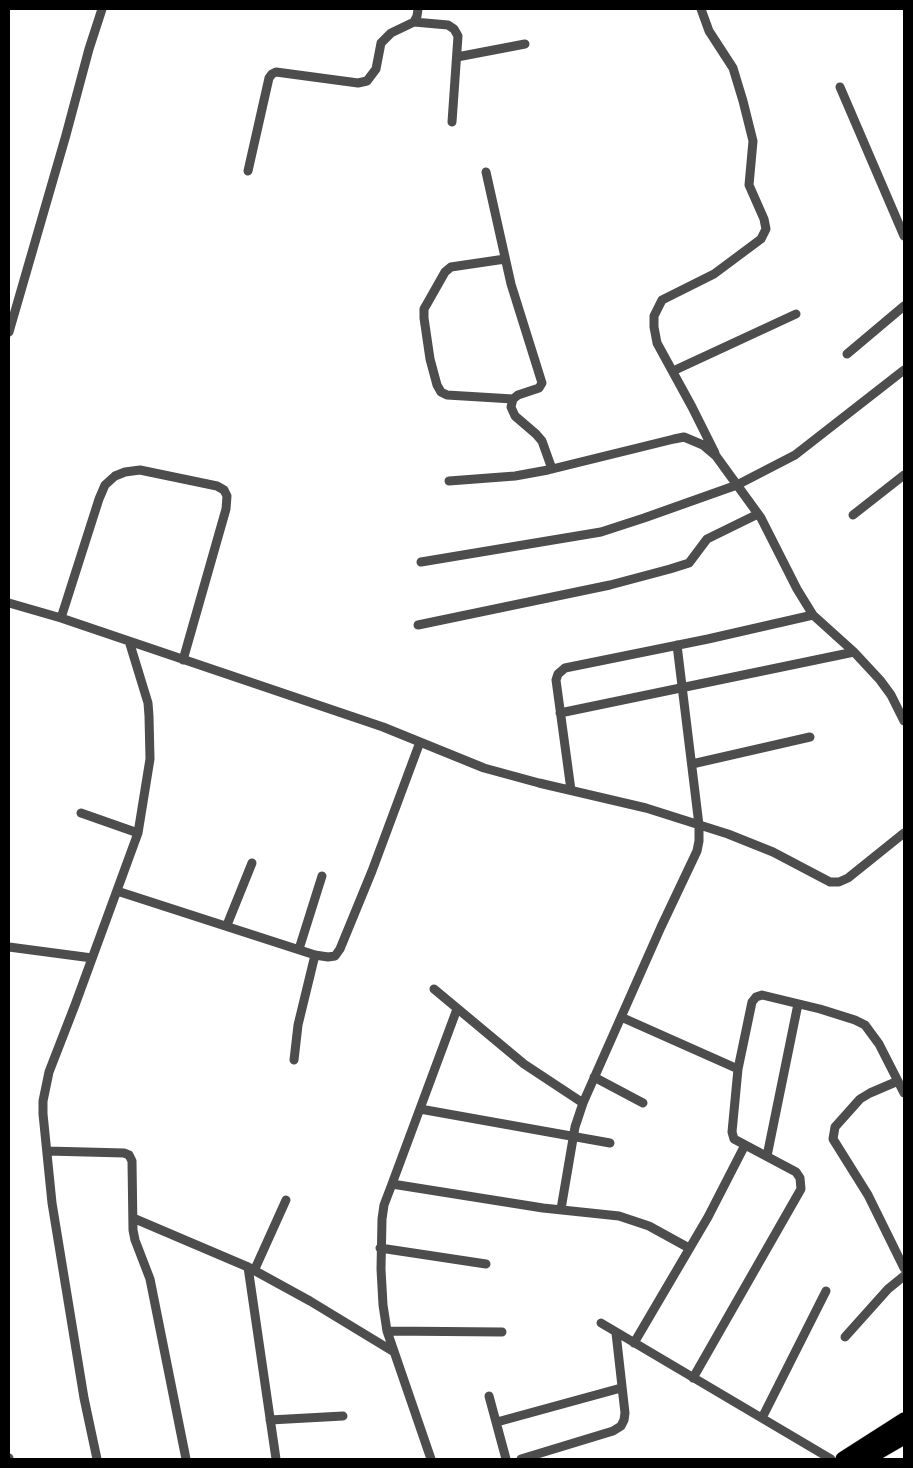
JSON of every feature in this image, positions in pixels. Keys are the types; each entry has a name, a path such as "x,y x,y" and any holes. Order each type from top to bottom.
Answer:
{"highway":[{"path":"843,1459 904,1420"},
{"path":"866,1459 904,1437"}],"street":[{"path":"9,332 102,9"},
{"path":"414,22 418,16 418,9"},
{"path":"701,9 709,31 733,68 743,101 753,141 749,185 764,219 766,229 761,239 714,274 662,300 654,316 657,343 716,456 758,514 797,589 814,616 854,652 885,688 904,721"},
{"path":"248,171 269,78 272,74 276,72 358,83 367,81 376,69 381,44 391,33 414,22 448,25 454,29 458,36 452,122"},
{"path":"457,57 525,44"},
{"path":"840,87 904,236"},
{"path":"486,172 511,284 542,382 539,388 518,395 513,400 511,407 515,416 542,440 552,469"},
{"path":"505,259 451,267 445,272 424,309 424,318 430,359 437,385 441,392 447,395 513,400"},
{"path":"847,354 904,306"},
{"path":"672,371 796,314"},
{"path":"421,562 601,532 737,485 795,454 904,370"},
{"path":"448,481 515,476 684,437 703,445 716,456"},
{"path":"61,618 99,499 105,485 115,476 140,470 217,486 224,490 226,509 183,660"},
{"path":"853,515 904,475"},
{"path":"418,625 610,586 676,567 689,562 707,539 758,514"},
{"path":"9,603 61,618 382,727 484,768 646,808 700,825 773,852 830,882 838,882 848,878 904,833"},
{"path":"571,790 556,680 558,674 565,668 814,616"},
{"path":"97,1459 84,1398 52,1203 43,1114 49,1072 138,832 150,759 149,716 148,703 129,641"},
{"path":"561,1209 574,1138 583,1103 697,852 700,825 677,646"},
{"path":"560,713 854,652"},
{"path":"692,764 810,737"},
{"path":"117,890 315,955 335,956 340,949 372,872 420,742"},
{"path":"81,813 138,832"},
{"path":"227,925 252,863"},
{"path":"299,949 322,876"},
{"path":"9,947 92,958"},
{"path":"294,1060 298,1025 315,955"},
{"path":"434,989 524,1064 583,1103"},
{"path":"693,1378 801,1189 800,1178 796,1172 734,1139 732,1132 738,1069 752,1002 756,997 762,996 846,1017 865,1025 879,1044 904,1093"},
{"path":"767,1156 798,1004"},
{"path":"431,1459 387,1332 383,1305 380,1248 384,1206 457,1009"},
{"path":"621,1017 738,1069"},
{"path":"594,1078 643,1103"},
{"path":"898,1080 860,1099 835,1127 833,1139 868,1195 904,1268"},
{"path":"420,1109 610,1143"},
{"path":"634,1343 746,1145"},
{"path":"47,1151 124,1153 130,1155 132,1161 135,1240 141,1252 152,1288 186,1459"},
{"path":"392,1184 619,1216 650,1226 689,1248"},
{"path":"276,1459 251,1269 286,1200"},
{"path":"133,1218 251,1269 310,1301 394,1352"},
{"path":"380,1248 486,1264"},
{"path":"845,1337 888,1289 904,1276"},
{"path":"762,1418 826,1291"},
{"path":"601,1323 831,1459"},
{"path":"387,1332 502,1332"},
{"path":"521,1459 612,1431 621,1426 625,1413 616,1333"},
{"path":"497,1422 621,1388"},
{"path":"489,1396 506,1459"},
{"path":"270,1420 343,1416"}]}
